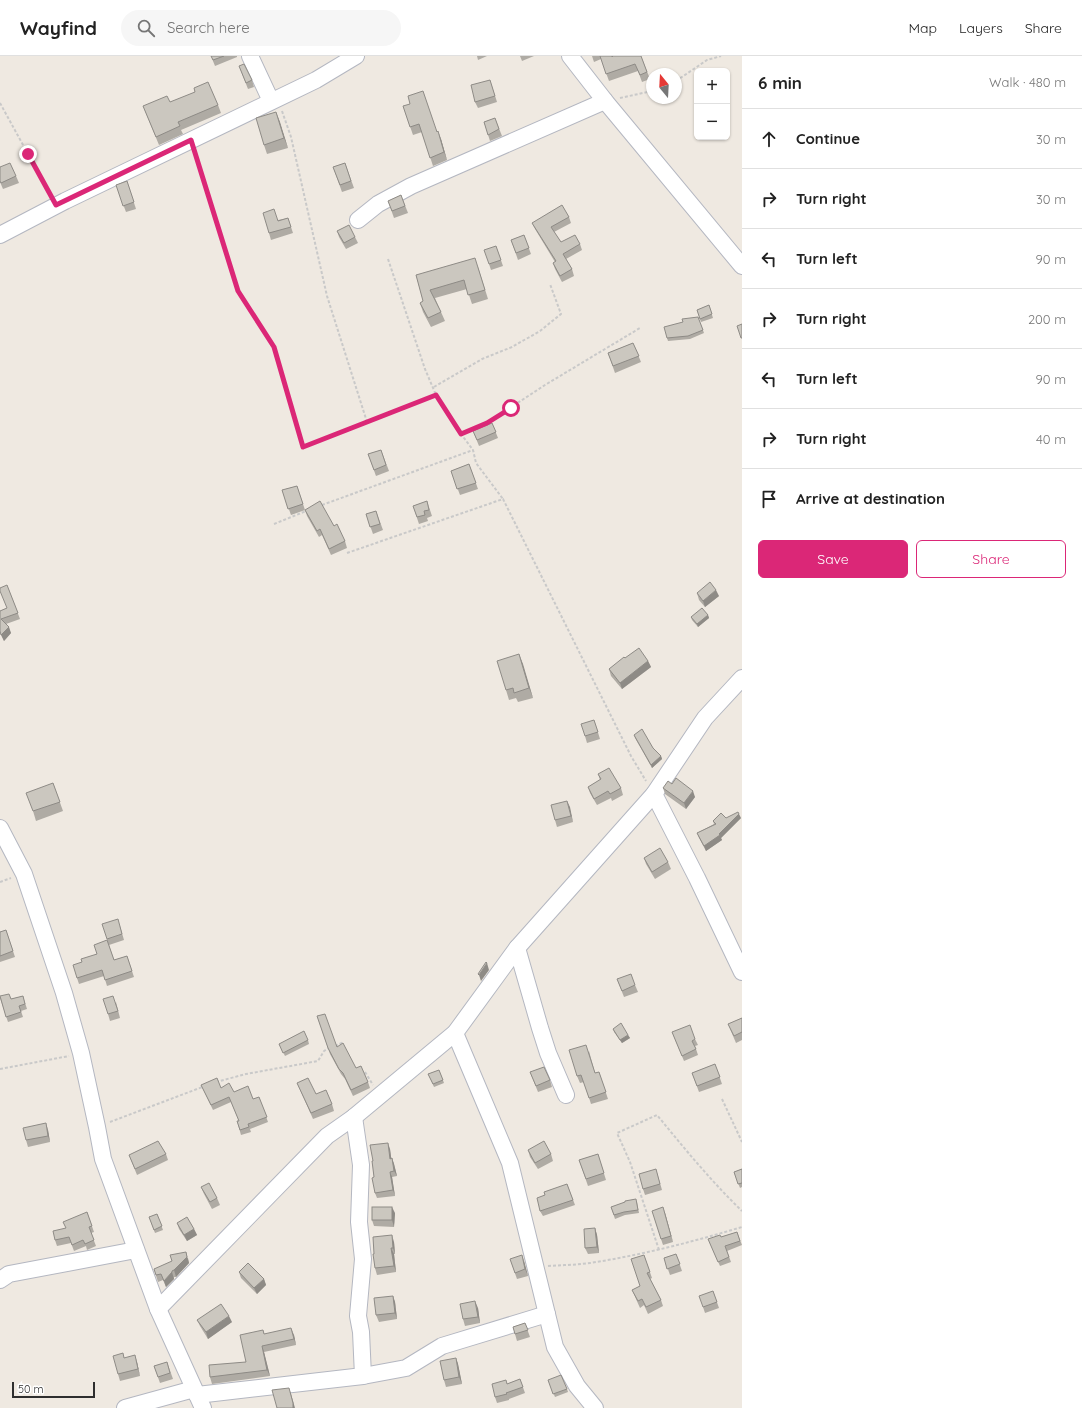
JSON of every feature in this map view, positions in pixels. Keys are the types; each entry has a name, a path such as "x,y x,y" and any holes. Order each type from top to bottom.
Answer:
{"street":[{"path":"250,56 274,100"},
{"path":"0,235 56,205 316,80 356,56"},
{"path":"570,56 605,101 742,266"},
{"path":"358,220 378,204 411,186 605,101"},
{"path":"158,1310 327,1136 354,1117 455,1033 517,948 654,794 705,718 742,678"},
{"path":"654,794 698,878 742,972"},
{"path":"0,828 24,874 64,993 81,1053 103,1159 158,1310 198,1397"},
{"path":"517,948 548,1053 566,1095"},
{"path":"455,1033 510,1163 555,1347 577,1386 595,1408"},
{"path":"354,1117 361,1165 359,1222 364,1259 358,1316 362,1332 363,1376"},
{"path":"0,1280 9,1274 136,1250"},
{"path":"125,1408 363,1376 406,1368 442,1346 547,1314"}],"path":[{"path":"682,77 707,60 721,56"},
{"path":"605,101 646,92"},
{"path":"274,100 291,137 327,296 367,422"},
{"path":"0,103 56,205"},
{"path":"191,140 238,291 274,347 303,447 436,395"},
{"path":"388,259 425,369 434,387 436,395 473,450 476,463 503,499 631,756 654,794"},
{"path":"434,387 482,359 512,347 540,331 561,314 550,284"},
{"path":"461,434 487,423 545,385 640,328"},
{"path":"322,505 473,450"},
{"path":"347,553 503,499"},
{"path":"274,524 308,511"},
{"path":"97,1127 210,1084 246,1074 318,1061 324,1051 344,1042"},
{"path":"0,1069 81,1053"},
{"path":"722,1099 742,1142"},
{"path":"659,1250 630,1162 617,1133 657,1115 716,1184 742,1211"},
{"path":"535,1267 589,1263 659,1250 708,1238 742,1227"}],"building":[{"path":"211,56 224,56 213,60"},
{"path":"600,56 641,56 646,69 646,72 640,75 635,64 606,74"},
{"path":"244,64 252,80 246,83 239,66"},
{"path":"490,80 495,96 475,102 471,85"},
{"path":"208,82 218,105 178,122 180,126 156,137 143,106 167,96 170,102 195,92 194,88"},
{"path":"423,91 444,152 430,158 419,124 410,127 403,106 410,104 408,96"},
{"path":"276,112 284,138 264,145 256,118"},
{"path":"495,118 499,129 488,135 484,122"},
{"path":"10,163 16,176 1,183 0,167"},
{"path":"345,163 351,181 340,185 333,167"},
{"path":"127,181 134,202 123,206 116,185"},
{"path":"401,195 405,206 392,211 388,201"},
{"path":"562,205 569,217 551,227 561,242 575,235 580,244 563,254 572,269 560,276 553,263 556,261 532,223"},
{"path":"274,209 278,221 288,218 291,227 269,233 263,213"},
{"path":"349,225 355,237 344,243 337,231"},
{"path":"524,235 529,248 516,253 511,240"},
{"path":"496,246 501,260 489,264 484,250"},
{"path":"475,258 485,290 468,295 464,280 430,290 441,312 428,318 420,303 423,301 416,275"},
{"path":"709,305 712,314 700,319 697,310"},
{"path":"698,317 703,330 688,336 667,338 664,327 683,322 682,319"},
{"path":"742,324 742,338 741,338 737,326"},
{"path":"633,343 639,356 613,366 608,353"},
{"path":"492,423 496,432 477,440 473,431"},
{"path":"381,450 386,465 374,470 368,454"},
{"path":"469,464 476,483 457,489 451,471"},
{"path":"297,486 303,504 288,509 282,490"},
{"path":"320,501 334,526 337,524 345,541 329,549 320,529 317,531 305,510"},
{"path":"427,501 429,510 424,511 425,515 417,517 413,506"},
{"path":"376,511 380,524 370,527 366,514"},
{"path":"710,582 716,590 703,601 697,593"},
{"path":"7,585 18,613 1,619 9,627 1,635 0,611 7,608 0,588"},
{"path":"702,608 708,615 697,624 691,617"},
{"path":"639,648 648,661 620,683 609,669 624,657 625,658"},
{"path":"519,654 529,688 514,693 513,688 506,690 497,661"},
{"path":"594,720 598,732 585,736 581,724"},
{"path":"642,729 653,748 661,756 651,765 634,735"},
{"path":"609,768 621,788 610,794 608,791 594,799 588,787 601,779 598,774"},
{"path":"676,778 693,791 684,803 663,788 668,781 672,784"},
{"path":"53,783 60,802 33,811 26,793"},
{"path":"567,801 571,816 555,820 551,805"},
{"path":"738,812 739,814 719,834 720,835 704,846 697,833 716,824 713,821 721,813 726,818"},
{"path":"660,848 668,862 652,872 644,858"},
{"path":"118,919 122,934 107,939 102,924"},
{"path":"6,930 13,951 0,956 0,932"},
{"path":"107,940 114,960 127,956 132,971 105,980 102,970 77,978 73,965 82,962 81,959 97,954 94,945"},
{"path":"486,962 487,963 479,975 478,974"},
{"path":"631,974 635,985 622,991 617,979"},
{"path":"9,994 11,999 23,996 25,1004 19,1006 21,1012 6,1017 0,996"},
{"path":"113,996 118,1011 108,1014 103,999"},
{"path":"325,1014 337,1047 343,1043 356,1068 361,1066 368,1082 351,1090 328,1048 317,1016"},
{"path":"742,1018 742,1032 734,1036 728,1024"},
{"path":"621,1023 628,1035 620,1040 613,1029"},
{"path":"690,1025 695,1039 692,1041 696,1049 682,1056 672,1032"},
{"path":"304,1031 308,1040 283,1053 279,1044"},
{"path":"586,1045 595,1073 599,1072 606,1092 589,1098 581,1075 577,1076 569,1050"},
{"path":"715,1064 720,1077 697,1086 692,1073"},
{"path":"544,1067 550,1080 536,1086 530,1072"},
{"path":"439,1070 443,1080 433,1084 428,1074"},
{"path":"217,1078 221,1088 229,1083 234,1092 248,1086 253,1099 259,1097 267,1117 248,1124 249,1127 240,1130 237,1121 239,1121 229,1097 211,1105 201,1085"},
{"path":"308,1078 316,1094 326,1090 332,1104 311,1113 297,1083"},
{"path":"46,1123 48,1136 26,1140 23,1128"},
{"path":"158,1141 166,1154 135,1169 129,1155"},
{"path":"544,1141 551,1154 535,1163 528,1150"},
{"path":"388,1143 390,1159 392,1158 394,1171 390,1172 393,1190 375,1193 372,1178 374,1177 370,1145"},
{"path":"598,1154 604,1173 586,1179 579,1160"},
{"path":"656,1169 660,1184 643,1189 639,1174"},
{"path":"742,1169 742,1183 738,1184 734,1172"},
{"path":"209,1183 217,1198 210,1202 201,1187"},
{"path":"567,1184 573,1200 540,1211 537,1198 545,1195 544,1192"},
{"path":"636,1199 638,1210 614,1215 611,1207 625,1201"},
{"path":"372,1207 392,1207 392,1220 372,1220"},
{"path":"663,1207 671,1236 661,1239 652,1211"},
{"path":"87,1212 92,1226 89,1227 94,1240 85,1244 83,1240 72,1245 69,1237 55,1240 53,1231 66,1228 63,1222"},
{"path":"157,1214 162,1226 154,1230 149,1217"},
{"path":"187,1217 194,1229 184,1235 177,1223"},
{"path":"595,1228 597,1247 585,1248 584,1229"},
{"path":"737,1232 740,1241 725,1246 729,1257 718,1262 708,1239"},
{"path":"392,1235 393,1248 391,1248 394,1266 375,1268 373,1237"},
{"path":"186,1252 187,1257 164,1281 161,1274 156,1275 154,1269 172,1261 170,1255"},
{"path":"676,1254 680,1264 667,1269 664,1258"},
{"path":"522,1255 525,1269 515,1273 510,1259"},
{"path":"644,1255 650,1272 647,1273 661,1300 646,1307 642,1299 638,1301 632,1290 640,1286 631,1259"},
{"path":"248,1263 264,1279 254,1288 239,1272"},
{"path":"713,1291 717,1302 703,1307 699,1296"},
{"path":"393,1296 395,1313 376,1315 374,1298"},
{"path":"475,1301 478,1317 463,1319 460,1304"},
{"path":"221,1304 229,1316 206,1332 197,1320"},
{"path":"525,1323 528,1330 515,1334 513,1327"},
{"path":"291,1328 294,1339 262,1346 267,1370 210,1377 209,1365 246,1362 240,1335 263,1330 264,1334"},
{"path":"123,1353 124,1358 135,1355 138,1369 118,1374 113,1356"},
{"path":"456,1358 459,1377 444,1380 440,1361"},
{"path":"167,1362 170,1373 158,1377 154,1366"},
{"path":"561,1375 567,1389 553,1394 548,1380"},
{"path":"520,1379 523,1387 506,1393 507,1394 495,1397 492,1384 506,1380 507,1384"},
{"path":"289,1388 293,1408 277,1408 272,1390"}],"route":[{"path":"28,154 56,205 191,140 238,291 274,347 303,447 436,395 461,434 487,423 511,408"}]}
